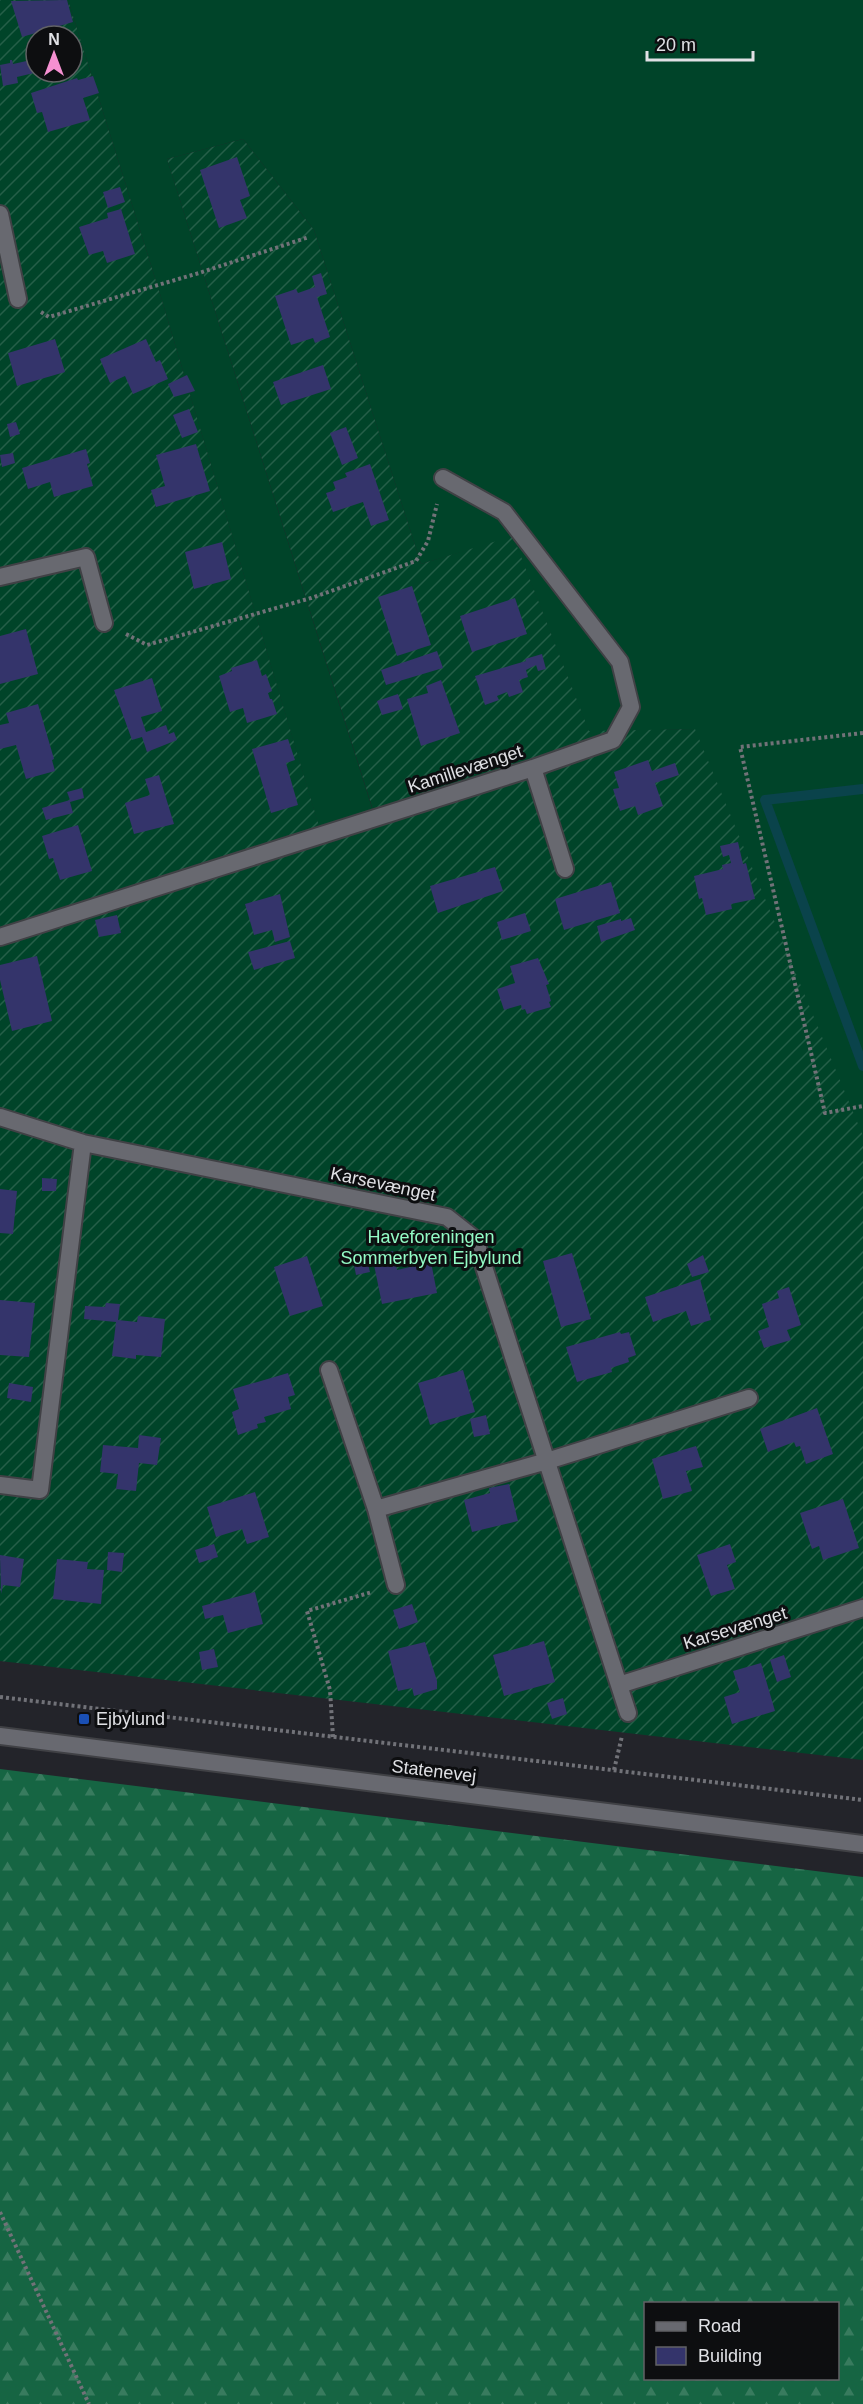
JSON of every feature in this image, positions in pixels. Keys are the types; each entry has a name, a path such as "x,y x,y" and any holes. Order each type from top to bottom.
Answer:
{"street":[{"path":"0,214 18,298"},
{"name":"Kamillevænget","path":"0,938 533,768 613,740 631,707 620,662 504,512 443,478"},
{"path":"0,577 86,557 104,623"},
{"path":"533,768 565,869"},
{"name":"Karsevænget","path":"0,1117 82,1143 447,1217 475,1239 628,1713"},
{"path":"0,1485 40,1490 82,1143"},
{"path":"329,1370 376,1509 396,1585"},
{"path":"376,1509 547,1461 749,1398"},
{"name":"Karsevænget","path":"619,1685 863,1608"},
{"name":"Statenevej","path":"0,1736 863,1844"}],"path":[{"path":"18,298 49,317 180,279 309,237"},
{"path":"104,623 147,645 301,601 416,561 428,541 443,478"},
{"path":"863,733 740,747 825,1113 863,1106"},
{"path":"333,1737 330,1690 307,1611 396,1585"},
{"path":"0,1697 863,1800"},
{"path":"614,1770 628,1713"},
{"path":"0,2212 89,2404"}],"green space":[{"name":"Haveforeningen Sommerbyen Ejbylund","path":"0,0 68,0 76,24 24,24 24,84 84,84 84,51 160,294 319,826 373,810 167,159 243,139 314,230 421,564 513,536 589,731 695,729 863,1136 863,1760 0,1661"},
{"path":"68,0 863,0 863,1348 0,1056 695,729 589,732 513,537 421,564 314,230 243,139 167,159 373,811 319,827 160,294 84,51 84,24 76,24"},
{"path":"0,1769 863,1877 863,2404 0,2404"}],"building":[{"path":"67,0 73,22 24,24 24,36 22,37 11,1"},
{"path":"10,60 13,64 24,62 24,75 17,77 18,83 3,86 0,65 10,63"},
{"path":"93,76 99,93 83,98 90,120 48,132 42,112 37,113 31,93 59,84 84,84 84,78"},
{"path":"237,157 250,196 240,200 247,218 219,228 200,170"},
{"path":"120,187 125,202 108,208 103,192"},
{"path":"121,209 135,254 107,263 103,251 89,255 79,227 108,218 107,213"},
{"path":"321,273 327,294 317,297 330,337 315,343 313,338 291,345 275,296 296,289 298,293 315,287 312,276"},
{"path":"55,339 65,372 17,386 8,353"},
{"path":"146,339 156,362 160,360 168,379 133,394 125,376 110,383 100,359"},
{"path":"323,365 331,389 281,405 273,382"},
{"path":"187,375 195,391 174,397 168,384"},
{"path":"189,409 198,432 182,438 173,415"},
{"path":"16,422 20,434 10,437 7,424"},
{"path":"346,427 358,458 342,465 330,433"},
{"path":"196,444 210,491 156,507 151,490 165,486 156,455"},
{"path":"86,449 90,463 87,464 93,486 54,497 50,482 28,489 22,468"},
{"path":"13,453 15,463 2,467 0,455"},
{"path":"370,464 389,520 371,526 363,502 333,512 326,493 336,490 333,482 347,477 345,473"},
{"path":"222,542 231,579 194,589 185,552"},
{"path":"412,586 431,645 397,656 378,597"},
{"path":"515,598 527,634 472,652 460,616"},
{"path":"26,629 38,674 0,684 0,636"},
{"path":"437,651 443,668 386,685 381,670"},
{"path":"542,654 546,669 538,671 536,665 526,670 528,677 519,680 523,692 509,697 507,692 497,696 499,700 485,705 475,676"},
{"path":"257,660 262,676 266,674 272,691 268,693 277,714 247,723 243,708 230,712 219,676 232,671 231,668"},
{"path":"152,678 162,711 141,717 146,732 166,725 169,734 174,732 177,740 147,752 142,737 132,740 114,690"},
{"path":"441,680 460,733 421,746 407,699 428,693 426,686"},
{"path":"398,694 403,709 382,715 377,701"},
{"path":"38,704 54,759 52,760 55,771 26,779 16,745 0,749 0,725 9,723 6,713"},
{"path":"288,739 295,760 286,763 298,805 271,813 252,749"},
{"path":"648,760 652,771 675,763 679,775 655,783 663,806 638,815 635,806 620,811 613,789 619,788 614,772"},
{"path":"159,775 174,824 134,834 125,803 150,795 145,779"},
{"path":"82,788 84,798 70,802 73,813 46,820 42,808 70,800 67,792"},
{"path":"78,825 92,871 60,880 53,858 49,859 42,836"},
{"path":"738,842 755,899 731,904 732,909 706,915 702,898 699,899 694,876 723,869 722,865 731,863 729,855 723,857 720,846"},
{"path":"495,867 503,891 438,913 430,886"},
{"path":"611,882 620,913 564,930 555,899"},
{"path":"280,894 290,937 275,942 272,930 254,935 245,904"},
{"path":"525,913 531,931 502,940 497,922"},
{"path":"117,915 121,933 99,937 95,920"},
{"path":"631,918 635,930 601,942 597,926"},
{"path":"290,941 295,958 254,970 248,952"},
{"path":"37,956 52,1021 12,1031 0,980 0,965"},
{"path":"538,958 549,984 546,985 551,1007 527,1014 525,1009 522,1010 521,1005 504,1010 497,989 515,983 510,966"},
{"path":"42,1178 57,1179 56,1191 42,1191"},
{"path":"0,1189 17,1191 13,1234 0,1233"},
{"path":"393,1251 397,1270 431,1262 437,1293 382,1304 372,1255"},
{"path":"365,1252 370,1272 356,1275 352,1255"},
{"path":"572,1253 591,1319 561,1327 543,1261"},
{"path":"703,1255 709,1272 692,1277 687,1264"},
{"path":"307,1256 323,1306 290,1316 274,1267"},
{"path":"700,1279 711,1320 691,1326 686,1311 653,1322 645,1297"},
{"path":"789,1287 801,1325 787,1330 791,1340 764,1348 758,1331 769,1327 762,1304 779,1298 777,1291"},
{"path":"0,1300 35,1303 29,1357 0,1355"},
{"path":"106,1303 120,1304 118,1320 137,1322 138,1316 165,1319 161,1357 136,1355 136,1359 112,1356 116,1322 84,1319 85,1306 105,1307"},
{"path":"620,1332 621,1334 629,1332 636,1355 628,1358 629,1362 611,1368 612,1372 577,1382 566,1347"},
{"path":"463,1370 475,1412 430,1425 418,1383"},
{"path":"288,1373 295,1395 288,1397 291,1409 264,1417 266,1422 257,1424 258,1428 238,1435 232,1412 239,1409 233,1389"},
{"path":"9,1383 33,1387 31,1402 7,1398"},
{"path":"817,1408 833,1454 806,1464 800,1446 796,1447 794,1442 768,1452 760,1429"},
{"path":"486,1415 490,1434 474,1437 470,1419"},
{"path":"139,1435 161,1438 157,1465 139,1463 136,1491 116,1489 118,1474 100,1472 103,1445 138,1448"},
{"path":"696,1446 703,1467 686,1471 692,1491 663,1499 652,1459"},
{"path":"509,1484 518,1521 472,1532 464,1500 490,1493 489,1488"},
{"path":"255,1492 269,1537 247,1544 242,1529 216,1537 207,1507"},
{"path":"843,1499 859,1548 823,1560 819,1546 812,1549 800,1513"},
{"path":"214,1544 218,1557 199,1563 195,1550"},
{"path":"730,1544 736,1562 727,1565 735,1589 711,1596 697,1555"},
{"path":"108,1552 124,1553 122,1572 107,1570"},
{"path":"0,1555 24,1559 20,1587 3,1585 1,1594"},
{"path":"57,1559 88,1562 87,1569 104,1570 101,1604 53,1599"},
{"path":"255,1592 263,1624 228,1633 223,1615 205,1619 202,1606"},
{"path":"412,1604 418,1622 399,1629 393,1610"},
{"path":"544,1641 555,1682 504,1696 493,1655"},
{"path":"425,1642 437,1681 437,1689 414,1696 412,1688 398,1691 388,1651"},
{"path":"214,1649 218,1667 202,1670 199,1652"},
{"path":"784,1655 791,1677 777,1682 770,1660"},
{"path":"761,1663 775,1711 732,1724 724,1697 740,1692 733,1671"},
{"path":"563,1698 567,1714 552,1719 547,1703"}],"waterway":[{"path":"863,789 765,800 863,1066"}],"place":[{"name":"Ejbylund","path":"84,1719"}]}
